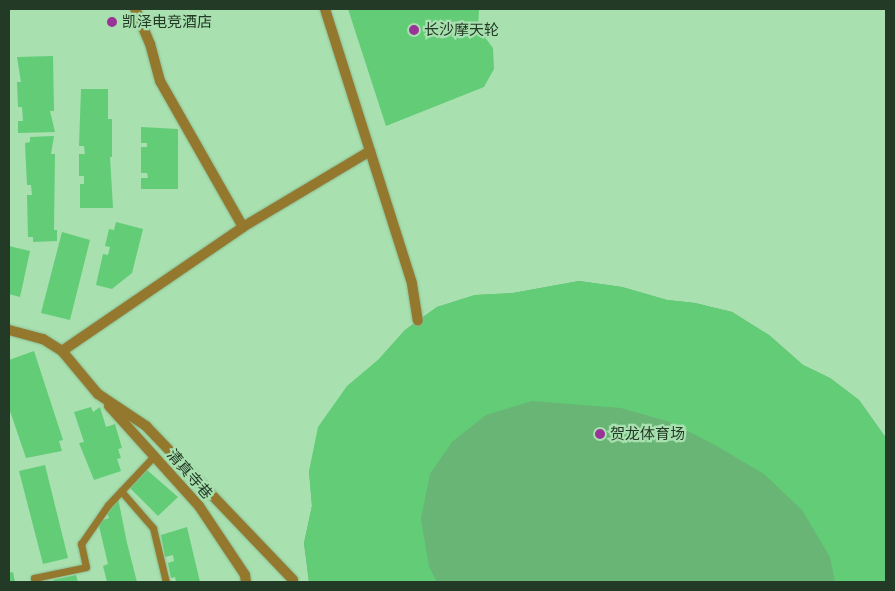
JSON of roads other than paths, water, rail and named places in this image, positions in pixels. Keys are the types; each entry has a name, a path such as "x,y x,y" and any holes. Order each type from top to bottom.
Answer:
{"street":[{"path":"134,9 150,44 160,81 244,227"},
{"path":"325,9 412,284 418,321"},
{"path":"62,351 244,227 370,150"},
{"path":"10,331 43,339 62,351 98,394 146,426 293,580"},
{"name":"清真寺巷","path":"98,394 199,506 245,575 246,582"}],"lane":[{"path":"34,582 34,578 86,567 80,544 121,492 154,456"},
{"path":"121,492 153,528 166,582"}],"place":[{"name":"凯泽电竞酒店","path":"112,22"},
{"name":"长沙摩天轮","path":"414,30"},
{"name":"贺龙体育场","path":"600,434"}]}
